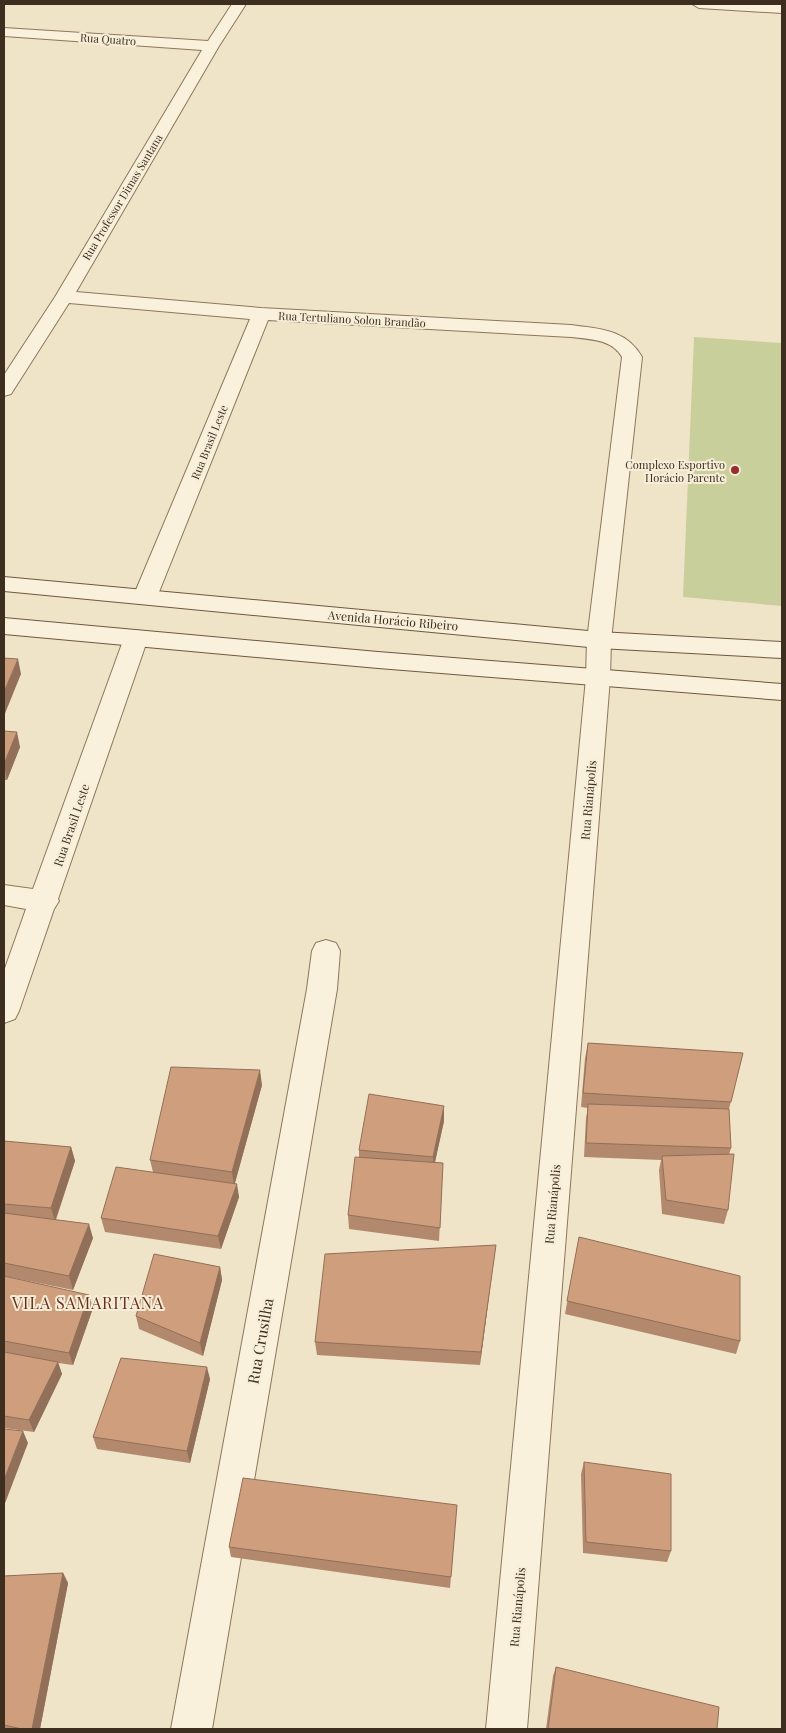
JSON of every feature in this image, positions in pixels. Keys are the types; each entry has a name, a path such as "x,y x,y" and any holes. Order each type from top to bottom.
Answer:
{"street":[{"name":"Rua Professor Dimas Santana","path":"4,390 64,297 212,46 239,4"},
{"path":"699,4 782,9"},
{"name":"Rua Quatro","path":"4,32 212,46"},
{"name":"Rua Tertuliano Solon Brandão","path":"64,297 261,314 571,331 606,336 619,341 629,349 632,357 599,640"},
{"name":"Rua Brasil Leste","path":"145,597 261,314"},
{"name":"Avenida Horácio Ribeiro","path":"4,584 599,640 782,650"},
{"path":"4,626 598,678 782,692"},
{"name":"Rua Brasil Leste","path":"4,1011 45,901 136,638"},
{"name":"Rua Rianápolis","path":"506,1729 598,678 599,640"},
{"path":"4,895 45,901"},
{"name":"Rua Crusilha","path":"191,1729 322,990 326,952"}],"green space":[{"name":"Complexo Esportivo Horácio Parente","path":"694,337 782,343 782,606 683,597"}],"building":[{"path":"4,658 18,659 4,692"},
{"path":"4,731 17,732 4,764"},
{"path":"588,1043 743,1053 731,1102 583,1093"},
{"path":"171,1067 260,1070 232,1172 150,1160"},
{"path":"369,1094 444,1106 433,1157 359,1150"},
{"path":"588,1104 729,1109 731,1148 586,1143"},
{"path":"4,1141 71,1147 51,1208 4,1204"},
{"path":"734,1154 728,1210 666,1200 662,1156"},
{"path":"355,1157 443,1163 440,1228 348,1215"},
{"path":"116,1167 237,1184 218,1236 101,1218"},
{"path":"4,1213 89,1224 69,1276 4,1263"},
{"path":"579,1237 740,1276 740,1341 567,1301"},
{"path":"496,1245 481,1352 315,1342 325,1254"},
{"path":"154,1254 220,1267 200,1343 136,1316"},
{"path":"4,1276 89,1295 69,1353 4,1341"},
{"path":"4,1352 58,1362 29,1420 4,1416"},
{"path":"121,1358 207,1367 187,1451 93,1437"},
{"path":"4,1429 23,1431 4,1480"},
{"path":"584,1462 671,1474 671,1551 586,1542"},
{"path":"243,1478 457,1505 451,1577 229,1547"},
{"path":"63,1573 32,1729 4,1725 4,1576"},
{"path":"556,1667 719,1707 717,1729 548,1729"}],"place":[{"name":"Complexo Esportivo Horácio Parente","path":"735,470"}],"district":[{"name":"VILA SAMARITANA","path":"88,1302"}]}
